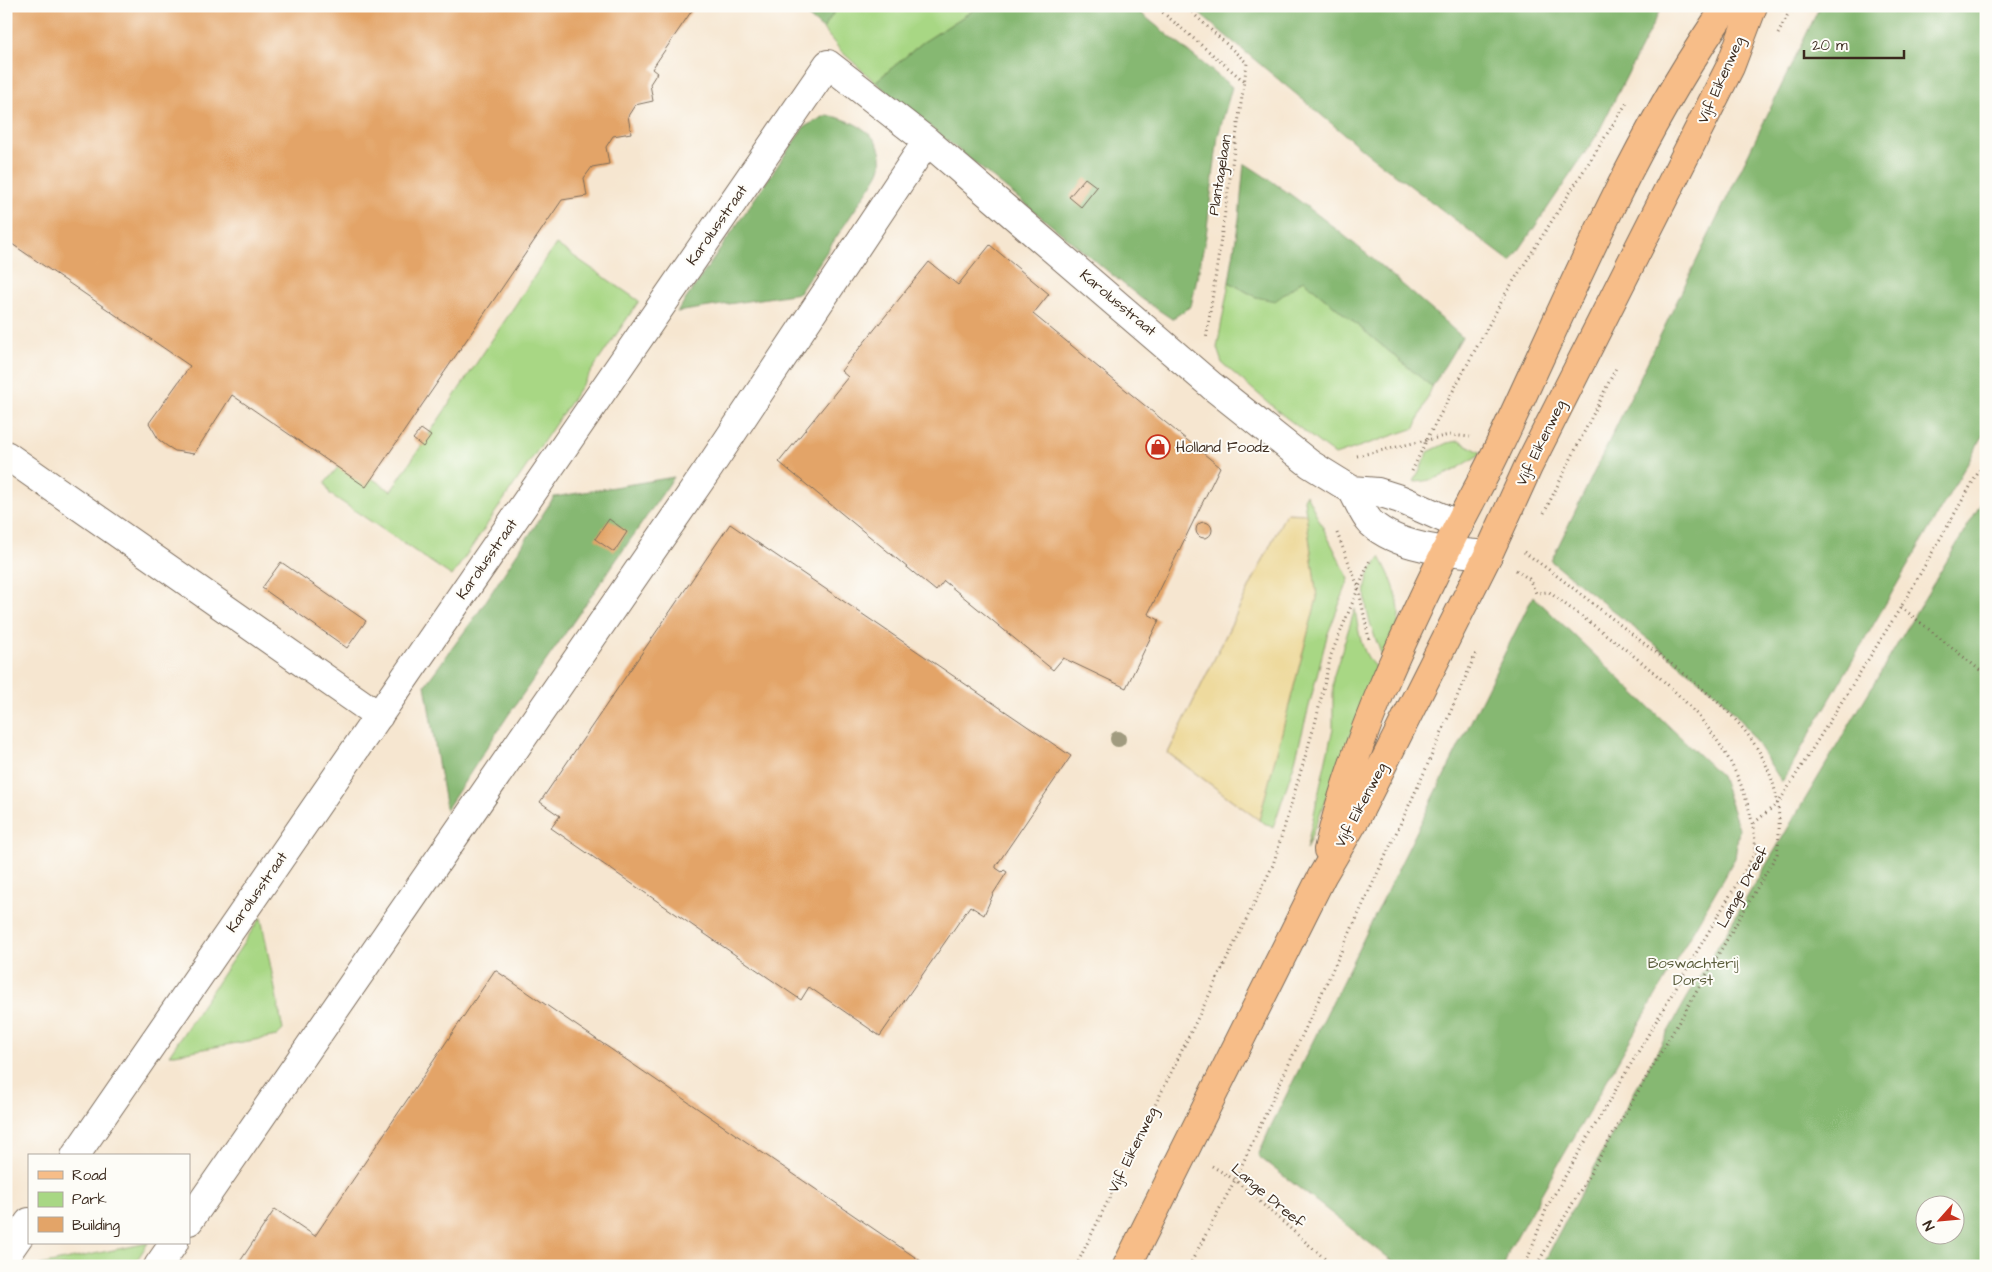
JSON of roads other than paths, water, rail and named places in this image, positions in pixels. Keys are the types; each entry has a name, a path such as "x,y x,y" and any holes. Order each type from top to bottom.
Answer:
{"main road":[{"name":"Vijf Eikenweg","path":"1322,876 1340,798 1390,668 1459,525 1497,452 1630,168 1700,44 1727,6"},
{"name":"Vijf Eikenweg","path":"1127,1266 1322,876 1356,818 1488,555 1528,467 1730,67 1753,6"}],"street":[{"name":"Karolusstraat","path":"76,1154 828,64 927,141 1212,386 1310,464 1352,490 1378,492 1400,499 1459,525"},
{"path":"190,1220 703,477 927,141"},
{"path":"6,455 379,716"},
{"name":"Karolusstraat","path":"1352,490 1370,522 1384,532 1416,544 1447,552 1488,555"},
{"path":"6,1255 28,1223"},
{"path":"158,1266 173,1244"}],"place":[{"name":"Holland Foodz","path":"1158,447"}],"park label":[{"name":"Boswachterij Dorst","path":"1693,972"}]}
